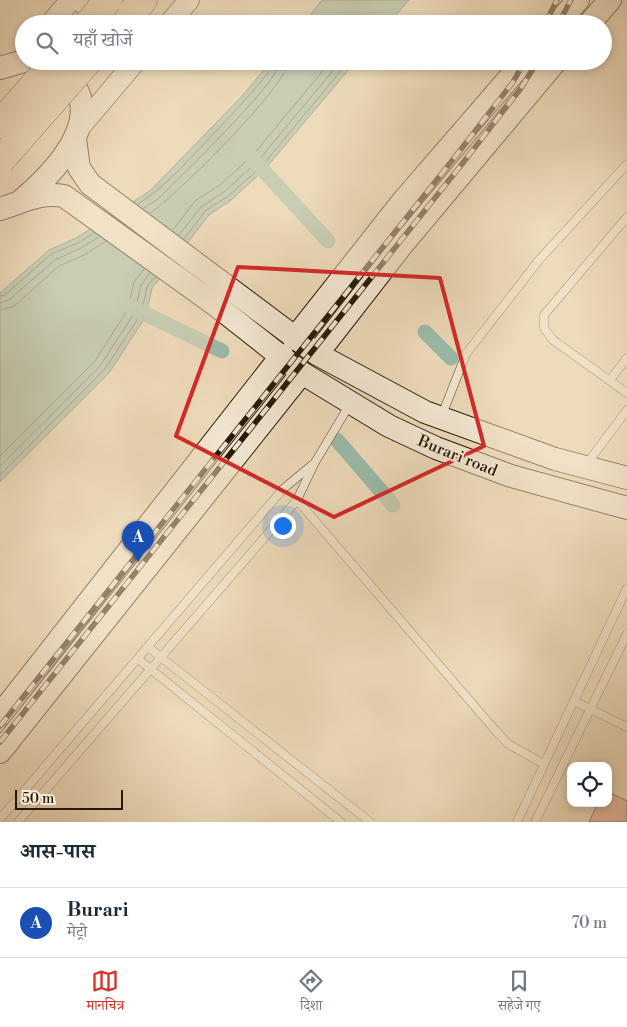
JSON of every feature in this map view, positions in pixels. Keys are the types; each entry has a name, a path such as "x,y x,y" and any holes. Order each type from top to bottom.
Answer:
{"highway":[{"path":"96,15 108,0"},
{"path":"130,15 143,0"},
{"path":"0,124 47,70"},
{"path":"0,162 80,70"}],"main road":[{"path":"565,15 578,0"},
{"path":"597,15 610,0"},
{"path":"59,70 67,76 77,91 82,109 78,133 78,168 90,184 224,299"},
{"path":"0,715 403,201 516,70"},
{"path":"316,354 402,244 548,70"},
{"path":"23,199 52,172 78,133"},
{"path":"0,210 23,199 54,194 74,201 224,299 288,347"},
{"name":"Burari road","path":"288,347 316,354 425,412 555,459 627,478"},
{"name":"Burari road","path":"288,347 302,373 389,426 475,463 511,476 627,508"},
{"path":"0,752 302,373"}],"street":[{"path":"58,15 71,0"},
{"path":"79,0 97,15"},
{"path":"176,15 189,0"},
{"path":"78,133 129,70"}],"lane":[{"path":"441,418 466,354 539,260 627,164"},
{"path":"627,216 544,315 544,328 553,340 627,393"},
{"path":"610,380 627,358"},
{"path":"18,822 297,500 314,464 350,402"},
{"path":"584,467 627,410"},
{"path":"0,819 283,489 314,464"},
{"path":"297,500 508,744 544,764"},
{"path":"517,822 627,588"},
{"path":"535,822 627,634"},
{"path":"148,647 370,822"},
{"path":"138,659 341,822"},
{"path":"574,701 627,727"},
{"path":"316,802 327,788"}],"highlighted area":[{"path":"238,267 440,278 484,446 334,517 176,436"}],"water":[{"path":"322,0 409,0 396,15 310,15"},
{"path":"264,70 348,70 265,169 231,200 209,215 152,288 146,316 109,373 0,482 0,293 49,250 76,238 150,191 243,95"}],"building":[{"path":"612,794 627,801 627,822 589,822 596,807 612,807"}],"waterway":[{"path":"251,157 328,241"},
{"path":"129,306 222,351"},
{"path":"425,332 451,358"},
{"path":"337,440 393,505"}],"railway":[{"path":"550,15 557,0"},
{"path":"563,15 571,0"},
{"path":"0,726 455,157 513,82 520,70"},
{"path":"0,742 462,164 521,88 532,70"}],"place":[{"name":"Burari","path":"138,562"}]}
